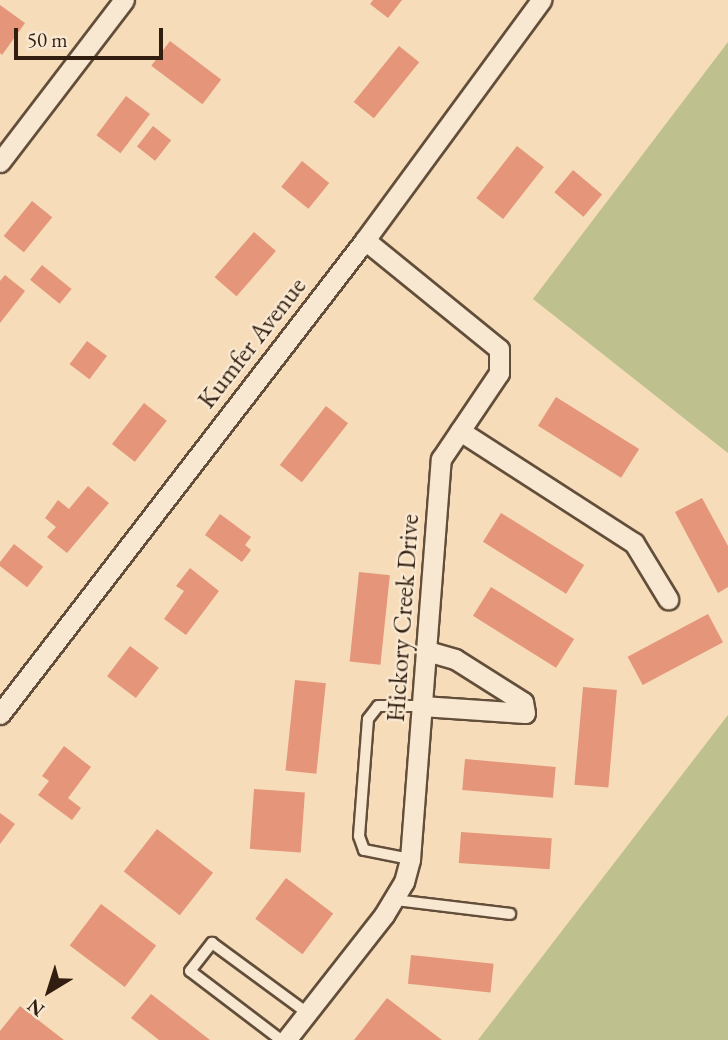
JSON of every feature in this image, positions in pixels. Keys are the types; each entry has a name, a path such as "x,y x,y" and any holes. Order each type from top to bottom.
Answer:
{"street":[{"path":"0,162 124,0"},
{"name":"Kumfer Avenue","path":"0,714 365,240 541,0"},
{"name":"Hickory Creek Drive","path":"284,1040 395,900 410,859 441,459 499,373 499,349 365,240"},
{"path":"460,431 634,543 668,599"},
{"path":"422,706 524,713 523,702 512,695 455,659 426,651"}],"lane":[{"path":"410,859 364,850 359,836 368,719 378,706 422,706"},
{"path":"395,900 510,914"},
{"path":"284,1040 190,971 212,943 306,1012"}],"green space":[{"path":"728,42 728,453 533,299"},
{"path":"728,715 728,1040 478,1040"}],"building":[{"path":"373,0 402,0 388,18 370,4"},
{"path":"0,5 25,23 2,55 0,53"},
{"path":"170,41 221,80 202,104 151,66"},
{"path":"399,46 419,62 374,118 354,102"},
{"path":"126,96 150,114 120,153 97,135"},
{"path":"153,126 171,140 155,161 137,146"},
{"path":"517,146 544,167 503,219 476,198"},
{"path":"302,161 329,183 308,209 281,187"},
{"path":"573,170 602,194 583,217 554,192"},
{"path":"32,201 52,217 24,252 4,236"},
{"path":"254,232 276,251 237,296 215,277"},
{"path":"42,265 72,289 60,304 30,280"},
{"path":"5,275 25,291 0,323 0,281"},
{"path":"87,341 107,356 90,379 70,364"},
{"path":"556,397 639,449 621,478 538,426"},
{"path":"144,403 167,421 135,462 112,444"},
{"path":"326,406 348,423 302,482 280,465"},
{"path":"88,486 109,503 67,553 47,537 56,527 45,518 58,500 69,509"},
{"path":"702,498 728,546 728,587 718,593 675,512"},
{"path":"501,513 584,565 566,594 483,542"},
{"path":"220,514 251,537 245,545 251,550 242,562 205,535"},
{"path":"14,544 43,567 27,587 0,566 0,562"},
{"path":"190,568 219,591 186,635 164,619 184,591 176,586"},
{"path":"359,572 390,575 380,665 350,662"},
{"path":"491,587 574,639 556,668 473,616"},
{"path":"708,614 723,642 643,685 628,657"},
{"path":"130,646 159,668 136,698 107,676"},
{"path":"295,680 326,683 316,774 285,771"},
{"path":"583,687 617,690 608,788 574,785"},
{"path":"64,746 91,767 68,798 81,808 72,820 38,795 49,781 42,776"},
{"path":"465,759 556,767 553,798 462,790"},
{"path":"254,789 305,793 301,852 250,849"},
{"path":"0,813 15,824 0,844"},
{"path":"157,829 213,873 180,915 124,872"},
{"path":"461,832 552,838 550,869 459,863"},
{"path":"286,878 333,914 302,954 255,919"},
{"path":"101,904 156,946 125,987 70,946"},
{"path":"411,955 494,964 491,993 408,984"},
{"path":"151,994 210,1040 159,1040 131,1018"},
{"path":"387,998 442,1040 354,1040"},
{"path":"20,1006 64,1040 0,1040 0,1031"}]}
